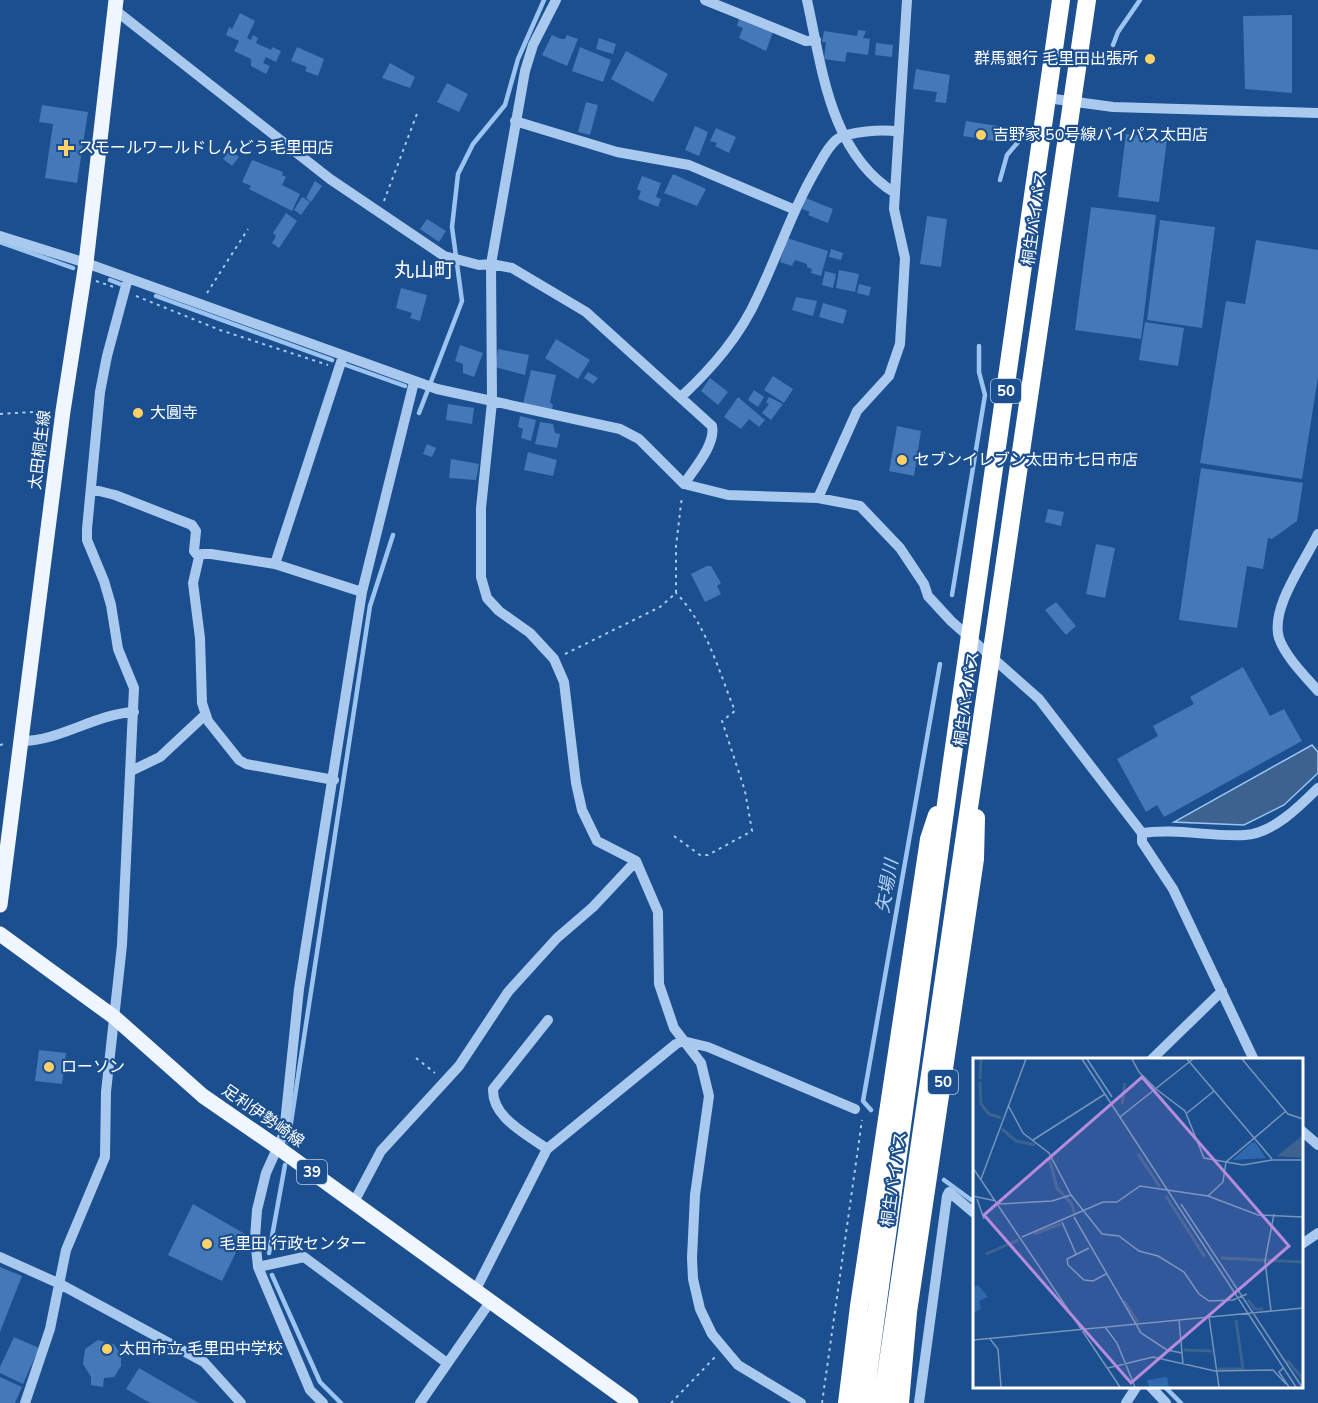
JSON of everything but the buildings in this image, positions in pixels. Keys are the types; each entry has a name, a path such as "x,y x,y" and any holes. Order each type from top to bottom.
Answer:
{"highway":[{"name":"桐生バイパス","path":"882,1403 900,1214 949,782 1061,0"},
{"name":"桐生バイパス","path":"864,1403 900,1214 978,760 1087,0"},
{"name":"50","path":"900,1403 904,1354 975,859 978,760"},
{"name":"50","path":"847,1403 859,1306 929,839 949,782"}],"main road":[{"name":"太田桐生線","path":"0,905 63,411 86,263 115,5"},
{"name":"足利伊勢崎線","path":"0,934 114,1017 203,1096 277,1146 475,1292 631,1403"}],"street":[{"path":"556,0 528,58 491,264 492,402 481,508 481,577 487,598 499,611 530,633 554,658 564,682 576,783 582,810 597,841 636,861 658,912 659,984 668,1014 683,1041 701,1064 709,1096 695,1195 693,1279 700,1309 723,1349 738,1365 801,1403"},
{"path":"705,0 806,41 816,40"},
{"path":"807,0 826,86 843,136 872,177 895,193"},
{"path":"818,498 857,411 889,376 896,362 900,344 905,258 894,209 906,0"},
{"path":"115,5 192,74 378,212 444,256 471,263 512,268 586,312 712,426 713,433 684,484"},
{"path":"1047,98 1113,107 1318,113"},
{"path":"515,122 617,152 689,165 793,209"},
{"path":"681,397 708,372 741,329 766,279 793,209 830,146 843,136 879,130 899,132"},
{"path":"0,236 201,303 417,383 492,402 620,429 639,439 684,484 728,495 818,498 860,506 900,548 924,584 928,596 970,640 1039,699 1142,833 1142,842 1173,889 1254,1058"},
{"path":"25,1403 50,1329 66,1250 96,1184 105,1157 106,1092 123,945 134,688 118,649 104,581 87,540 105,365 128,278"},
{"path":"275,564 343,356"},
{"path":"323,1403 310,1390 258,1267 255,1238 257,1210 266,1173 284,1133 299,989 363,592 417,383"},
{"path":"91,489 115,495 192,525 196,531 194,551 199,557 194,595 200,638 202,703 205,715 239,760 246,764 334,780"},
{"path":"1318,534 1283,601 1277,626 1282,645 1318,691"},
{"path":"199,557 202,554 211,554 275,564 363,592"},
{"path":"22,741 50,736 120,713 134,712"},
{"path":"131,771 160,757 205,715"},
{"path":"1142,833 1163,830 1247,836 1267,828 1299,808 1318,788"},
{"path":"354,1202 381,1151 459,1066 508,992 557,938 593,907 636,861"},
{"path":"1152,1058 1222,992"},
{"path":"547,1149 502,1115 493,1097 493,1089 548,1020"},
{"path":"475,1292 547,1149 676,1044 683,1041 708,1047 855,1108"},
{"path":"1303,1132 1318,1145"},
{"path":"919,1403 927,1358 946,1196 949,1192 973,1211"},
{"path":"1303,1243 1318,1233"},
{"path":"0,1257 60,1284 204,1362 241,1403"},
{"path":"258,1267 303,1257 447,1363"},
{"path":"420,1403 490,1302"},
{"path":"904,1354 927,1358"},
{"path":"1126,1403 1136,1388"},
{"path":"1152,1388 1167,1403"}],"path":[{"path":"378,212 418,111"},
{"path":"201,303 248,229"},
{"path":"94,280 220,330 339,369"},
{"path":"0,414 63,411"},
{"path":"674,836 700,855 708,855 752,831 745,791 722,721 735,711 709,645 685,602 676,593 676,546 684,484"},
{"path":"554,658 660,607 676,593"},
{"path":"416,1058 445,1082"},
{"path":"822,1403 862,1116 855,1108"},
{"path":"671,1403 723,1349"}],"water":[{"path":"1312,745 1318,752 1318,773 1284,805 1244,825 1174,822"}],"waterway":[{"path":"419,413 462,301 452,227 458,174 473,144 505,105 518,59 544,0"},
{"name":"矢場川","path":"1113,45 1118,32 1140,0"},
{"name":"矢場川","path":"1000,180 1007,155 1025,134"},
{"path":"0,242 73,268"},
{"path":"110,280 120,284"},
{"path":"156,296 332,360"},
{"name":"矢場川","path":"952,595 985,395 979,372 979,346"},
{"path":"346,365 405,386"},
{"path":"288,1142 370,606 393,535"},
{"name":"矢場川","path":"871,1110 863,1101 940,664"},
{"path":"269,1253 285,1165"},
{"name":"矢場川","path":"944,1180 973,1201"},
{"path":"272,1275 320,1382 341,1403"},
{"name":"矢場川","path":"1166,1388 1181,1403"}],"place":[{"name":"群馬銀行 毛里田出張所","path":"1150,59"},
{"name":"吉野家 50号線バイパス太田店","path":"981,135"},
{"name":"スモールワールドしんどう毛里田店","path":"66,148"},
{"name":"大圓寺","path":"138,413"},
{"name":"セブンイレブン太田市七日市店","path":"902,460"},
{"name":"ローソン","path":"49,1067"},
{"name":"毛里田 行政センター","path":"207,1244"},
{"name":"太田市立 毛里田中学校","path":"107,1349"}],"district":[{"name":"丸山町","path":"424,270"}]}
